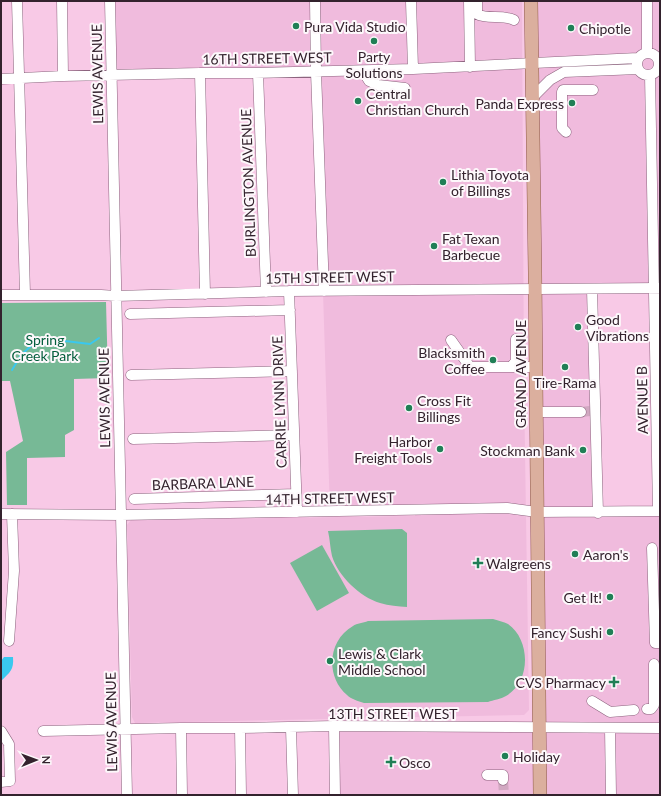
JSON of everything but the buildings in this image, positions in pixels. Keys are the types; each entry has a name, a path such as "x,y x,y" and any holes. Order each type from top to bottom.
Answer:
{"main road":[{"name":"GRAND AVENUE","path":"531,1 533,64 538,728 540,795"}],"street":[{"path":"17,1 25,294"},
{"path":"62,1 63,76"},
{"name":"LEWIS AVENUE","path":"110,1 110,75 127,795"},
{"path":"315,1 316,72 324,291"},
{"path":"411,1 413,69"},
{"path":"469,1 470,67"},
{"path":"477,1 477,14 482,17 507,17 514,20"},
{"path":"643,55 654,55 657,58 659,64 657,70 650,75 643,74 638,69 637,64 643,55 647,1"},
{"name":"16TH STREET WEST","path":"1,79 63,76 363,71 533,64 643,55"},
{"path":"533,97 550,80 564,72 638,69"},
{"path":"363,71 369,81 378,85 406,88"},
{"path":"200,73 205,294"},
{"name":"BURLINGTON AVENUE","path":"258,73 266,292"},
{"name":"AVENUE B","path":"650,75 657,288 659,511"},
{"path":"566,132 562,128 563,90 593,90"},
{"name":"15TH STREET WEST","path":"1,296 25,294 116,296 289,291 657,288"},
{"path":"592,289 589,411 598,512"},
{"name":"CARRIE LYNN DRIVE","path":"289,291 297,512"},
{"path":"130,314 290,310"},
{"path":"511,367 516,361 516,339"},
{"path":"451,340 470,367 536,367"},
{"path":"131,375 292,371"},
{"path":"536,412 589,411"},
{"path":"133,439 294,435"},
{"name":"BARBARA LANE","path":"134,499 296,494"},
{"name":"14TH STREET WEST","path":"1,514 121,515 507,508 537,512 659,511"},
{"path":"9,641 14,571 12,514"},
{"path":"652,548 654,643 660,643"},
{"path":"647,709 651,709 654,705 654,664"},
{"path":"592,701 606,711 610,712 634,710"},
{"path":"334,726 335,795"},
{"name":"13TH STREET WEST","path":"43,731 181,728 291,728 334,726 660,728"},
{"path":"181,728 182,795"},
{"path":"240,728 241,795"},
{"path":"291,728 293,795"},
{"path":"610,728 611,795"},
{"path":"1,731 9,744 10,782 1,782"},
{"path":"487,775 503,775 503,780"}],"shaded area":[{"path":"109,1 522,1 524,386 529,710 524,715 135,723 132,717 127,525 131,520 415,516 415,510 330,512 316,72 110,75"},
{"path":"531,1 660,1 660,288 593,289 598,512 660,511 660,795 335,795 334,730 538,728"}],"green space":[{"name":"Spring Creek Park","path":"106,302 108,378 74,379 74,430 65,435 65,457 27,458 27,505 7,505 6,452 23,441 10,381 1,381 1,303"},
{"path":"402,529 407,533 407,607 387,605 372,600 351,585 335,564 331,553 328,531"},
{"path":"322,545 349,593 317,611 290,563"},
{"path":"493,619 508,624 516,631 524,650 524,671 520,681 514,690 502,698 488,702 364,703 349,696 340,687 335,678 332,659 334,649 338,640 345,632 356,624 368,621"}],"water":[{"path":"4,657 13,657 13,665 9,673 1,681 1,661"}],"waterway":[{"path":"12,370 21,355 32,345 56,345 65,341 90,344 99,338"}],"tunnel":[{"path":"581,412 590,411"},
{"path":"503,780 504,795"}],"place":[{"name":"Pura Vida Studio","path":"296,26"},
{"name":"Chipotle","path":"571,28"},
{"name":"Party Solutions","path":"374,41"},
{"name":"Central Christian Church","path":"358,101"},
{"name":"Panda Express","path":"572,103"},
{"name":"Lithia Toyota of Billings","path":"443,182"},
{"name":"Fat Texan Barbecue","path":"434,246"},
{"name":"Good Vibrations","path":"578,327"},
{"name":"Blacksmith Coffee","path":"493,360"},
{"name":"Tire-Rama","path":"565,367"},
{"name":"Cross Fit Billings","path":"409,408"},
{"name":"Harbor Freight Tools","path":"440,449"},
{"name":"Stockman Bank","path":"583,450"},
{"name":"Aaron's","path":"575,554"},
{"name":"Walgreens","path":"478,563"},
{"name":"Get It!","path":"610,597"},
{"name":"Fancy Sushi","path":"610,632"},
{"name":"Lewis & Clark Middle School","path":"330,661"},
{"name":"CVS Pharmacy","path":"614,682"},
{"name":"Holiday","path":"505,756"},
{"name":"Osco","path":"391,762"}]}
